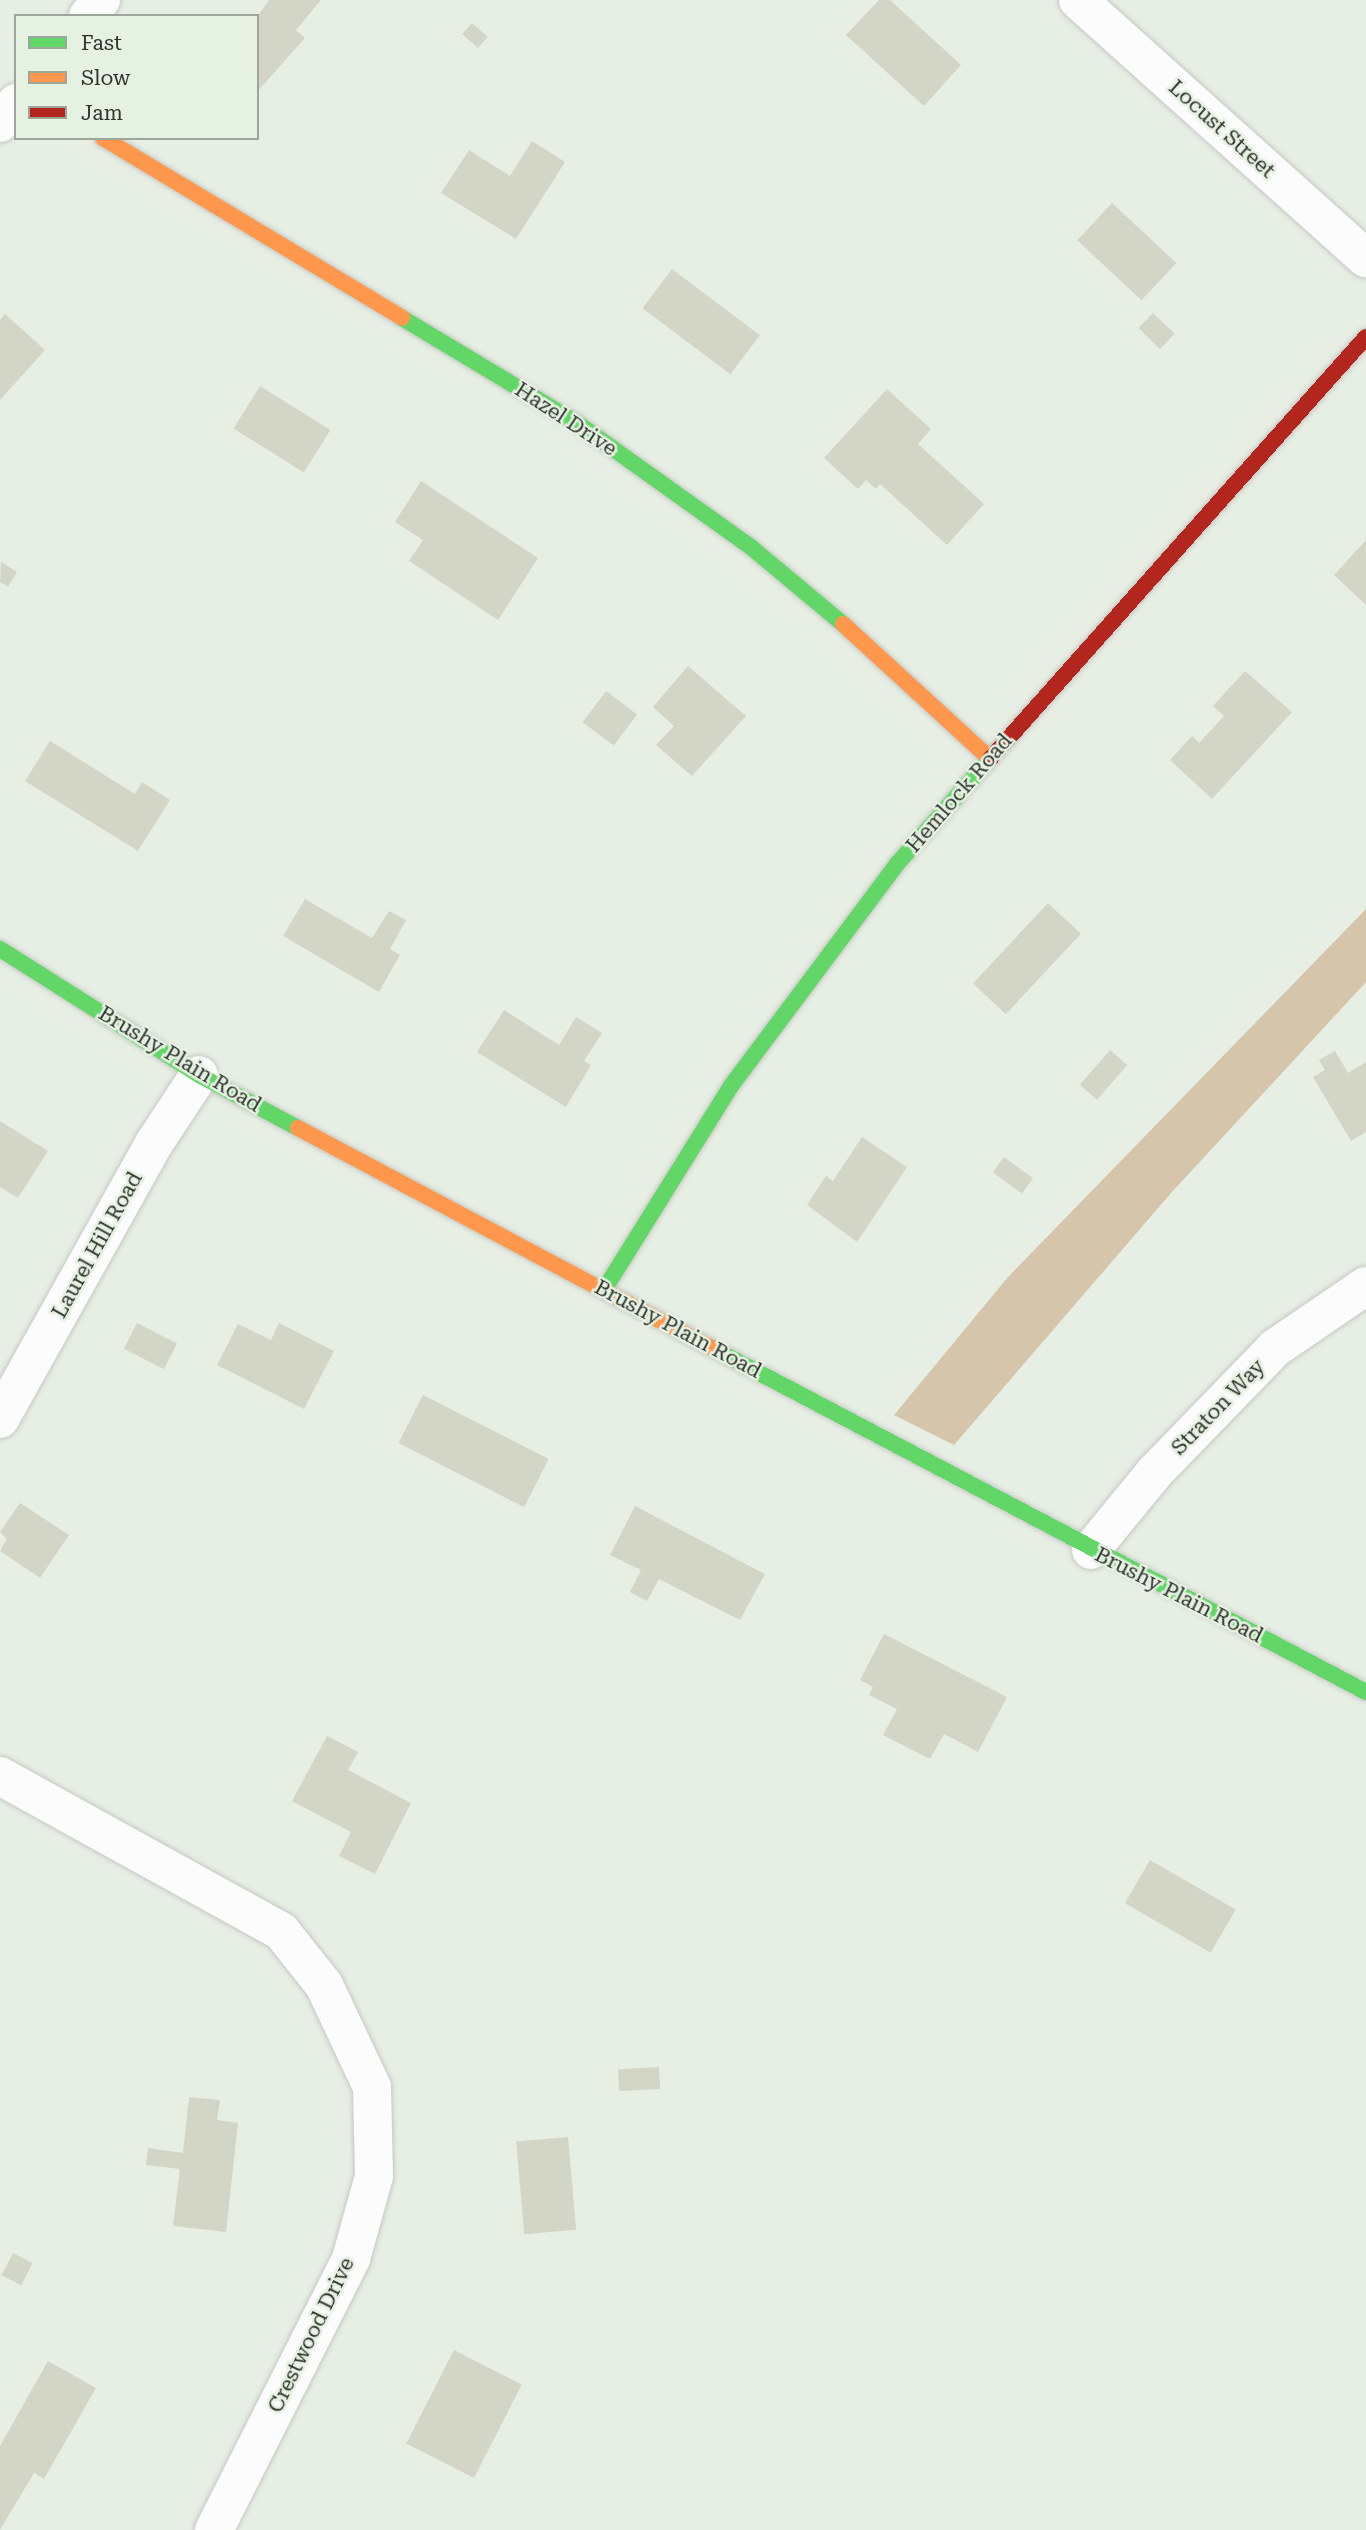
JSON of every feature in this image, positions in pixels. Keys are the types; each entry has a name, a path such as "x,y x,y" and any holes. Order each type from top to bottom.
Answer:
{"street":[{"path":"90,14 101,0"},
{"name":"Locust Street","path":"1078,0 1366,258"},
{"path":"0,123 14,106"},
{"name":"Hazel Drive","path":"106,140 577,423 752,548 883,657 989,758"},
{"name":"Hemlock Road","path":"604,1290 731,1086 817,965 989,758 1366,337"},
{"name":"Brushy Plain Road","path":"0,949 199,1075 1091,1550 1366,1692"},
{"name":"Laurel Hill Road","path":"0,1419 155,1142 199,1075"},
{"name":"Straton Way","path":"1091,1550 1154,1473 1275,1348 1366,1286"},
{"name":"Crestwood Drive","path":"0,1776 281,1931 324,1985 372,2087 374,2176 351,2259 214,2530"}],"shaded area":[{"path":"1366,909 1366,982 1171,1193 954,1445 894,1415 1008,1277"}],"building":[{"path":"269,0 321,0 296,30 305,38 259,90 259,14"},
{"path":"879,0 890,0 961,65 924,106 846,35"},
{"path":"472,23 488,37 478,48 462,34"},
{"path":"532,141 565,162 516,239 441,193 469,150 510,176"},
{"path":"1112,203 1176,263 1142,300 1077,240"},
{"path":"672,269 760,335 730,374 643,308"},
{"path":"1153,313 1175,334 1160,349 1138,328"},
{"path":"5,314 45,350 0,400 0,320"},
{"path":"260,386 330,430 304,472 234,428"},
{"path":"887,389 931,429 918,444 984,504 947,545 880,484 876,489 866,480 858,489 824,458"},
{"path":"421,481 538,558 498,620 409,561 423,540 395,522"},
{"path":"1366,540 1366,605 1334,575"},
{"path":"1,562 17,572 8,587 0,582"},
{"path":"688,666 746,716 692,776 656,745 674,726 653,707"},
{"path":"1245,671 1292,712 1212,799 1170,760 1192,736 1199,743 1224,716 1213,706"},
{"path":"606,691 637,714 614,746 583,722"},
{"path":"50,741 135,794 142,782 170,800 138,851 25,781"},
{"path":"305,899 372,938 389,911 406,920 390,949 400,955 379,992 283,936"},
{"path":"1048,903 1081,934 1006,1014 973,983"},
{"path":"504,1010 559,1045 576,1017 602,1033 584,1061 591,1065 566,1107 477,1052"},
{"path":"1110,1050 1127,1065 1097,1100 1080,1085"},
{"path":"1335,1051 1348,1073 1366,1062 1366,1132 1351,1141 1313,1077 1325,1070 1319,1060"},
{"path":"0,1121 48,1151 18,1198 0,1187"},
{"path":"862,1137 907,1167 857,1242 807,1205 826,1176 833,1181"},
{"path":"1004,1157 1033,1178 1022,1194 993,1172"},
{"path":"137,1323 177,1343 164,1369 124,1349"},
{"path":"279,1323 334,1351 304,1409 217,1365 238,1324 271,1340"},
{"path":"423,1395 549,1459 524,1507 398,1443"},
{"path":"20,1503 69,1535 40,1578 0,1551 7,1539 0,1532"},
{"path":"635,1506 765,1574 740,1620 659,1579 647,1601 630,1592 641,1570 610,1555"},
{"path":"884,1634 1007,1697 978,1752 944,1734 930,1759 883,1735 897,1709 869,1695 873,1687 860,1680"},
{"path":"327,1736 358,1752 348,1770 411,1803 375,1874 339,1856 351,1832 292,1801"},
{"path":"1150,1860 1236,1909 1211,1953 1125,1903"},
{"path":"659,2067 660,2089 619,2091 618,2069"},
{"path":"189,2097 220,2100 217,2120 238,2123 226,2232 173,2226 180,2169 146,2165 148,2148 183,2153"},
{"path":"568,2137 576,2230 524,2234 516,2142"},
{"path":"13,2253 33,2263 21,2285 2,2275"},
{"path":"454,2350 522,2385 474,2478 406,2444"},
{"path":"48,2361 96,2388 44,2479 34,2473 0,2530 0,2446"}],"traffic: fast":[{"path":"402,318 577,423 752,548 843,624"},
{"path":"604,1290 731,1086 897,864 990,759"},
{"path":"0,949 199,1075 298,1128"},
{"path":"710,1347 1366,1692"}],"traffic: slow":[{"path":"106,140 402,318"},
{"path":"843,624 989,758"},
{"path":"298,1128 710,1347"}],"traffic: jam":[{"path":"990,759 1366,337"}]}
